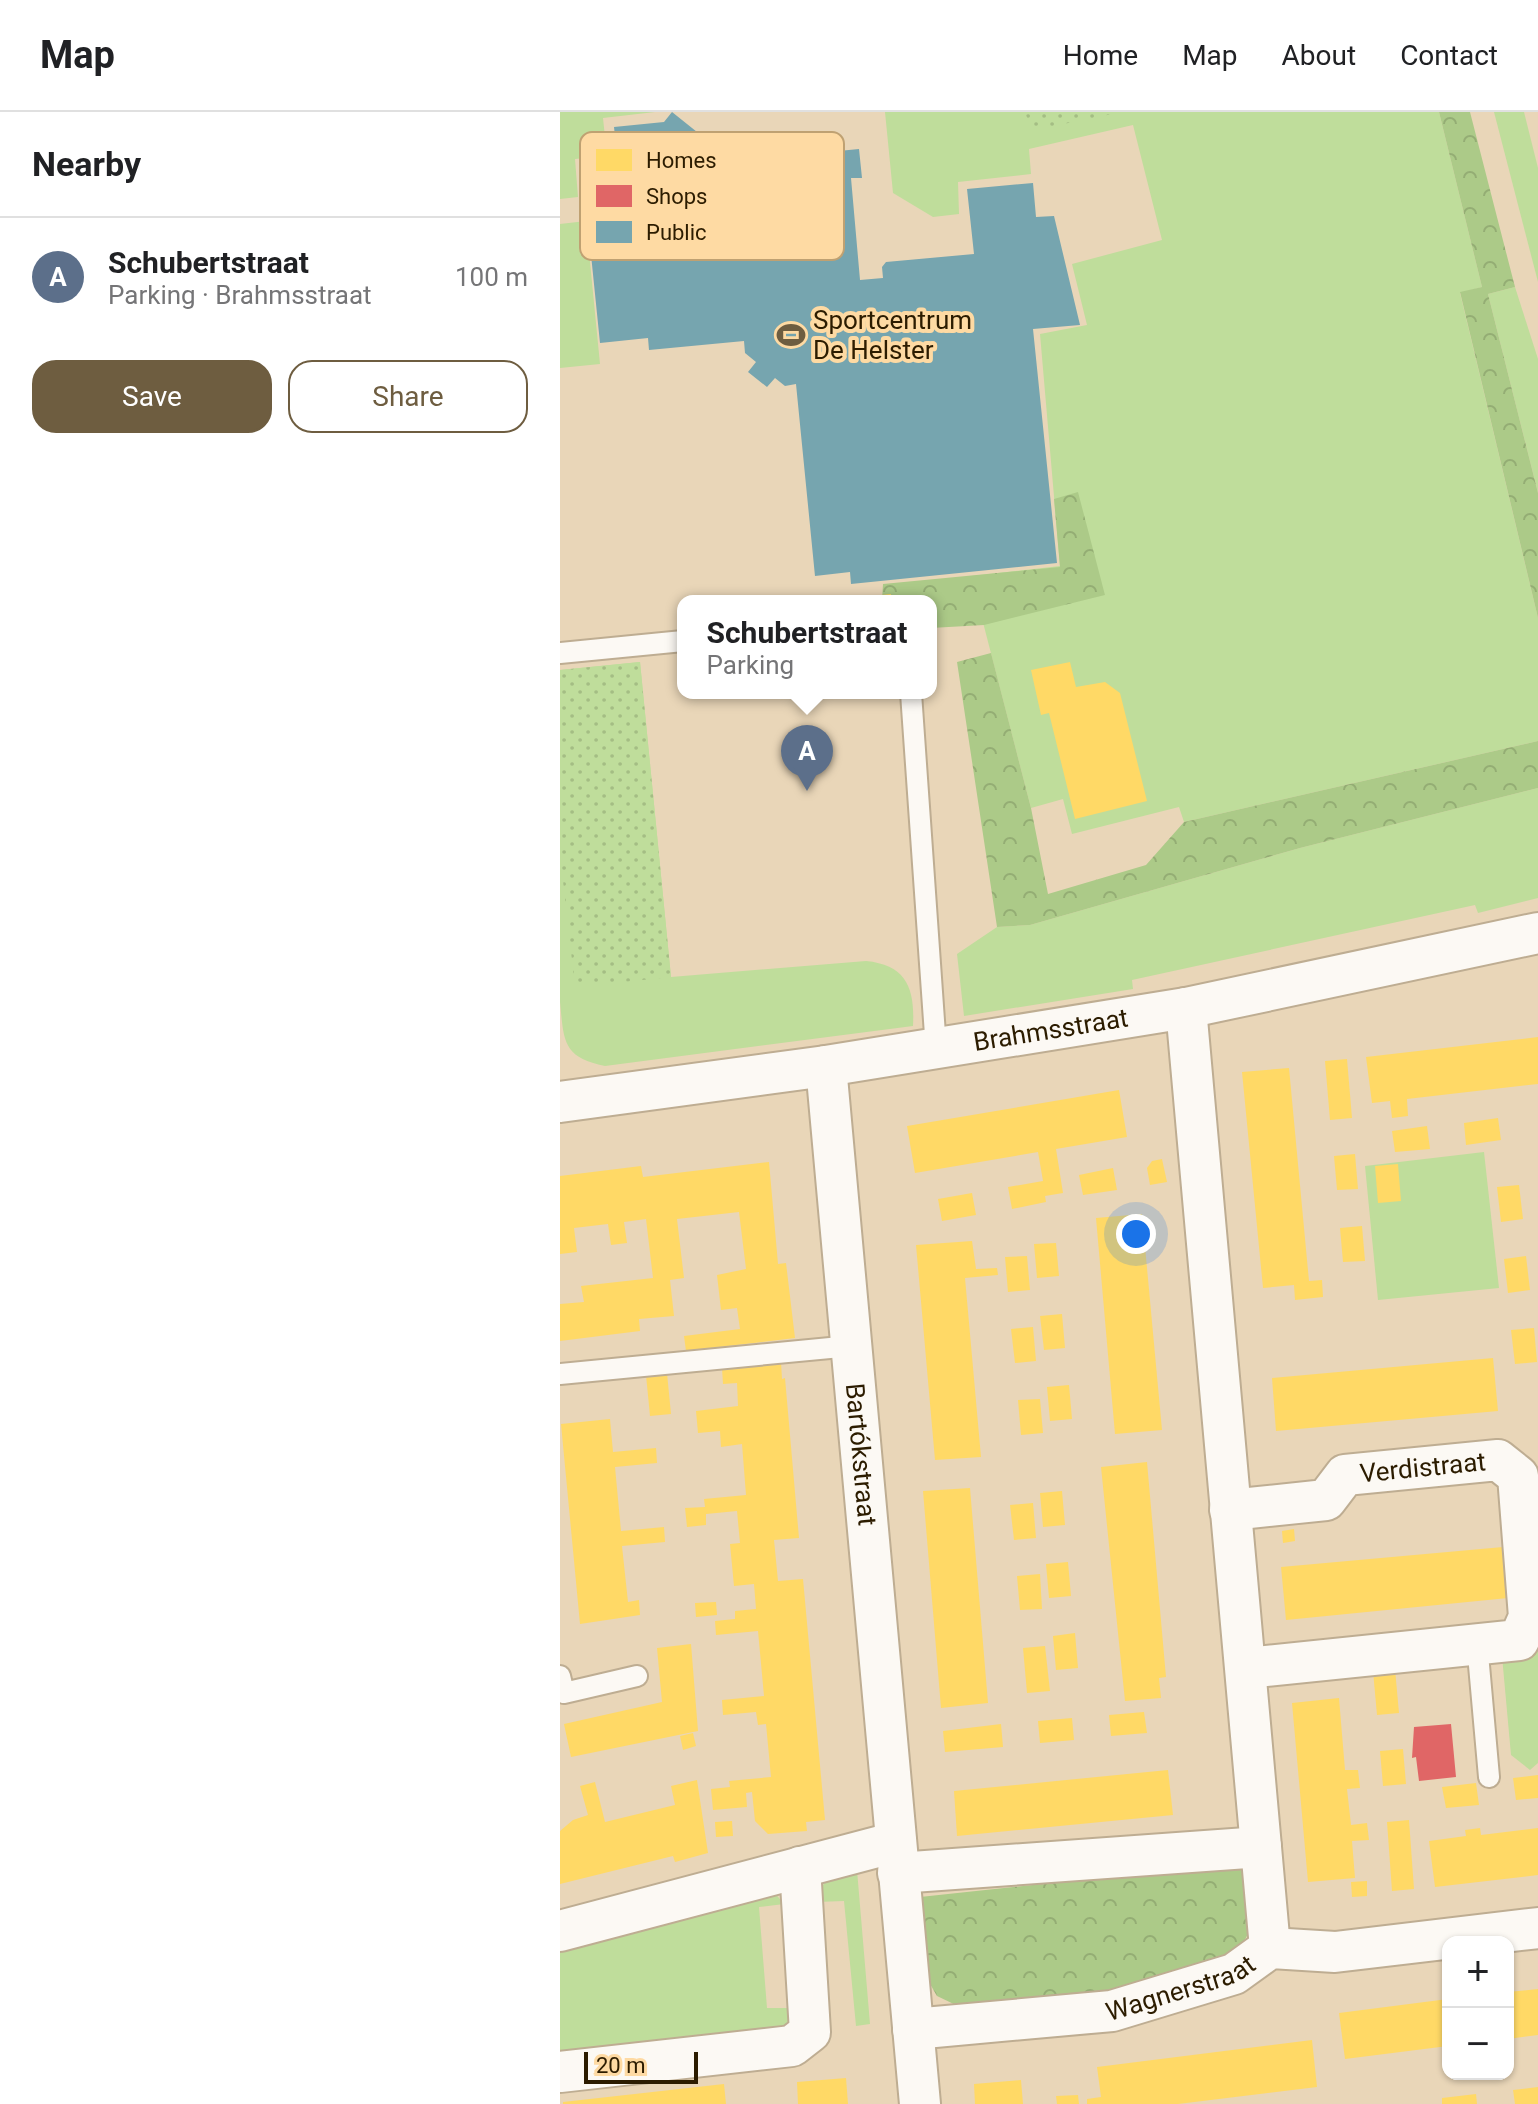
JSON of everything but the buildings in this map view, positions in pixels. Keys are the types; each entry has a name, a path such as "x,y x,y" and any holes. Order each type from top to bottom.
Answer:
{"street":[{"name":"Brahmsstraat","path":"560,1102 826,1066 1186,1008 1538,933"},
{"path":"1186,1008 1270,1948"},
{"name":"Bartókstraat","path":"826,1066 920,2104"},
{"name":"Verdistraat","path":"1230,1510 1326,1500 1345,1475 1498,1460 1518,1476 1529,1617 1519,1640 1247,1668"},
{"path":"560,1931 800,1867 897,1858 1261,1847"},
{"path":"560,2072 792,2046 803,2040 810,2032 800,1867"},
{"name":"Wagnerstraat","path":"913,2029 1112,2011 1234,1974 1270,1948 1335,1952 1538,1928"}],"lane":[{"path":"560,653 677,642"},
{"path":"911,699 936,1049"},
{"path":"560,1374 851,1346"},
{"path":"1477,1643 1489,1777"},
{"path":"560,1676 564,1693 637,1676"}],"green space":[{"path":"560,112 655,112 603,118 604,132 580,132 580,159 575,159 578,197 560,199"},
{"path":"885,112 1439,112 1482,287 1460,293 1538,618 1538,741 1184,822 1179,807 1072,834 1063,799 1031,808 971,576 1060,566 1040,334 1087,325 1072,264 1162,240 1133,125 1029,149 1031,174 958,182 959,214 933,217 893,193"},
{"path":"1024,112 1117,112 1117,113 1034,130"},
{"path":"1439,112 1470,112 1515,287 1488,294 1538,493 1538,618 1460,292 1482,287"},
{"path":"1494,112 1524,112 1538,168 1538,282"},
{"path":"580,222 580,260 590,260 600,364 560,368 560,224"},
{"path":"1515,287 1538,359 1538,493 1488,294"},
{"path":"1078,492 1105,595 984,625 937,628 937,595 882,595 883,584 1060,567 1054,499"},
{"path":"991,653 1031,808 1048,894 1146,865 1184,822 1538,741 1538,788 1300,848 1030,925 997,927 957,662"},
{"path":"640,662 671,977 866,961 880,963 906,981 912,1001 913,1026 605,1066 580,1058 573,1052 565,1037 560,1002 560,670"},
{"path":"640,662 671,977 575,987 560,854 560,670"},
{"path":"1538,788 1538,898 1478,913 1475,905 1132,980 1133,989 964,1016 957,954 997,927 1030,925 1300,848"},
{"path":"1484,1152 1499,1288 1378,1300 1365,1166"},
{"path":"1538,1651 1538,1763 1530,1770 1511,1755 1502,1656"},
{"path":"1245,1862 1249,1932 1238,1953 1135,1988 1060,2001 962,2008 937,1996 926,1977 920,1897"},
{"path":"857,1870 870,2024 856,2026 844,1901 817,1902 822,1887 830,1878"},
{"path":"774,1892 784,1904 759,1907 767,2008 794,2008 792,2021 780,2032 560,2059 560,1940"}],"place":[{"name":"Sportcentrum De Helster","path":"791,335"},
{"name":"Schubertstraat","path":"807,791"}]}
